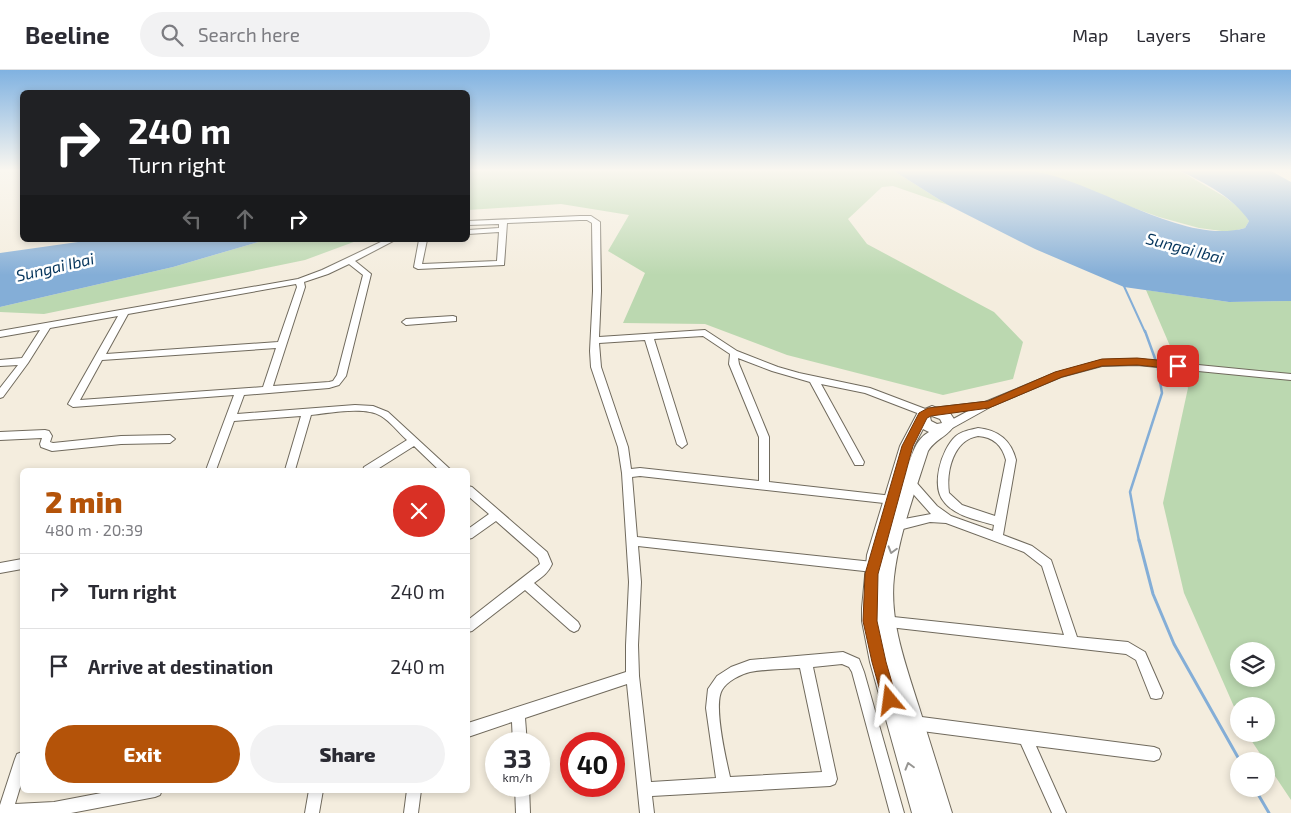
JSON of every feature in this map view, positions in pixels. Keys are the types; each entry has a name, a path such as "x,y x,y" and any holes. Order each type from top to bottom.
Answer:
{"street":[{"path":"470,232 503,225 580,218 588,218 596,222 597,292 594,351 596,367 623,447 627,473 635,582 632,645 633,676 647,813"},
{"path":"470,223 503,225"},
{"path":"423,242 418,267 501,263 503,225"},
{"path":"0,334 300,281 325,272 386,242"},
{"path":"124,313 72,404 239,395 268,390 329,385 336,382 341,376 367,274 349,260"},
{"path":"268,390 300,287 300,281"},
{"path":"406,322 453,319"},
{"path":"0,395 25,362 47,326"},
{"path":"595,340 705,332 734,353 774,369 814,380 867,390 927,413 945,416 949,422 945,428"},
{"path":"649,337 682,444"},
{"path":"100,356 282,345"},
{"path":"734,353 734,364 764,437 764,484"},
{"path":"0,364 25,362"},
{"path":"942,813 896,662 888,622 886,579 889,559 924,444 935,433 989,404 1081,367 1102,362 1137,362 1291,377"},
{"path":"814,380 859,462"},
{"path":"212,468 239,395"},
{"path":"927,413 989,404"},
{"path":"232,414 373,409 384,414 444,468"},
{"path":"291,468 307,412"},
{"path":"922,813 879,662 870,621 873,567 907,446 927,413"},
{"path":"997,538 1010,452 1006,443 988,433 976,432 962,436 952,447 941,484 943,493 946,499 956,507 999,522"},
{"path":"0,436 45,434 47,436 45,444 52,447 121,440 170,438"},
{"path":"371,468 414,440"},
{"path":"627,473 640,472 764,484 893,500"},
{"path":"911,484 933,509 947,519 1028,550 1046,563 1072,642"},
{"path":"470,492 543,555 546,564 544,569 470,625"},
{"path":"470,534 496,515"},
{"path":"899,525 930,518 947,519"},
{"path":"632,541 873,567"},
{"path":"0,568 20,564"},
{"path":"525,584 574,626"},
{"path":"870,621 1128,648 1141,656 1156,693"},
{"path":"724,785 713,712 714,690 719,683 742,668 805,660 843,658 854,662 897,813"},
{"path":"645,789 830,779 805,660"},
{"path":"470,729 633,676"},
{"path":"518,715 519,732"},
{"path":"914,723 1026,739 1154,754"},
{"path":"1026,739 1059,813"},
{"path":"20,765 3,811 26,812 54,809 118,794"},
{"path":"312,813 315,793"},
{"path":"411,813 414,793"},
{"path":"522,797 523,813"}],"green space":[{"path":"470,206 535,206 470,210"},
{"path":"571,206 862,206 848,219 867,244 994,312 1023,342 1013,379 943,395 787,355 705,324 623,323 645,273 608,251 629,215"},
{"path":"1127,206 1236,206 1242,210 1249,221 1245,228 1229,232 1199,228"},
{"path":"258,242 354,242 305,260 44,314 0,312 0,307 173,267"},
{"path":"1146,290 1229,302 1291,301 1291,800 1275,776 1275,752 1259,752 1252,742 1275,742 1275,697 1230,698 1184,593 1163,503 1188,388"}],"water":[{"name":"Sungai Ibai","path":"949,206 1129,206 1194,228 1220,231 1245,228 1249,221 1236,206 1291,206 1291,301 1229,302 1124,287 1035,249"},
{"name":"Sungai Ibai","path":"78,242 258,242 173,267 0,307 0,253"}],"waterway":[{"path":"1123,284 1145,332"},
{"path":"1139,541 1130,492 1162,393 1157,364 1145,331"},
{"path":"1139,540 1153,594 1174,644 1235,752"},
{"path":"1260,797 1269,813"}],"route":[{"path":"890,700 870,621 872,574 907,446 923,415 928,412 989,404 1058,375 1102,362 1120,361 1178,366"}]}
